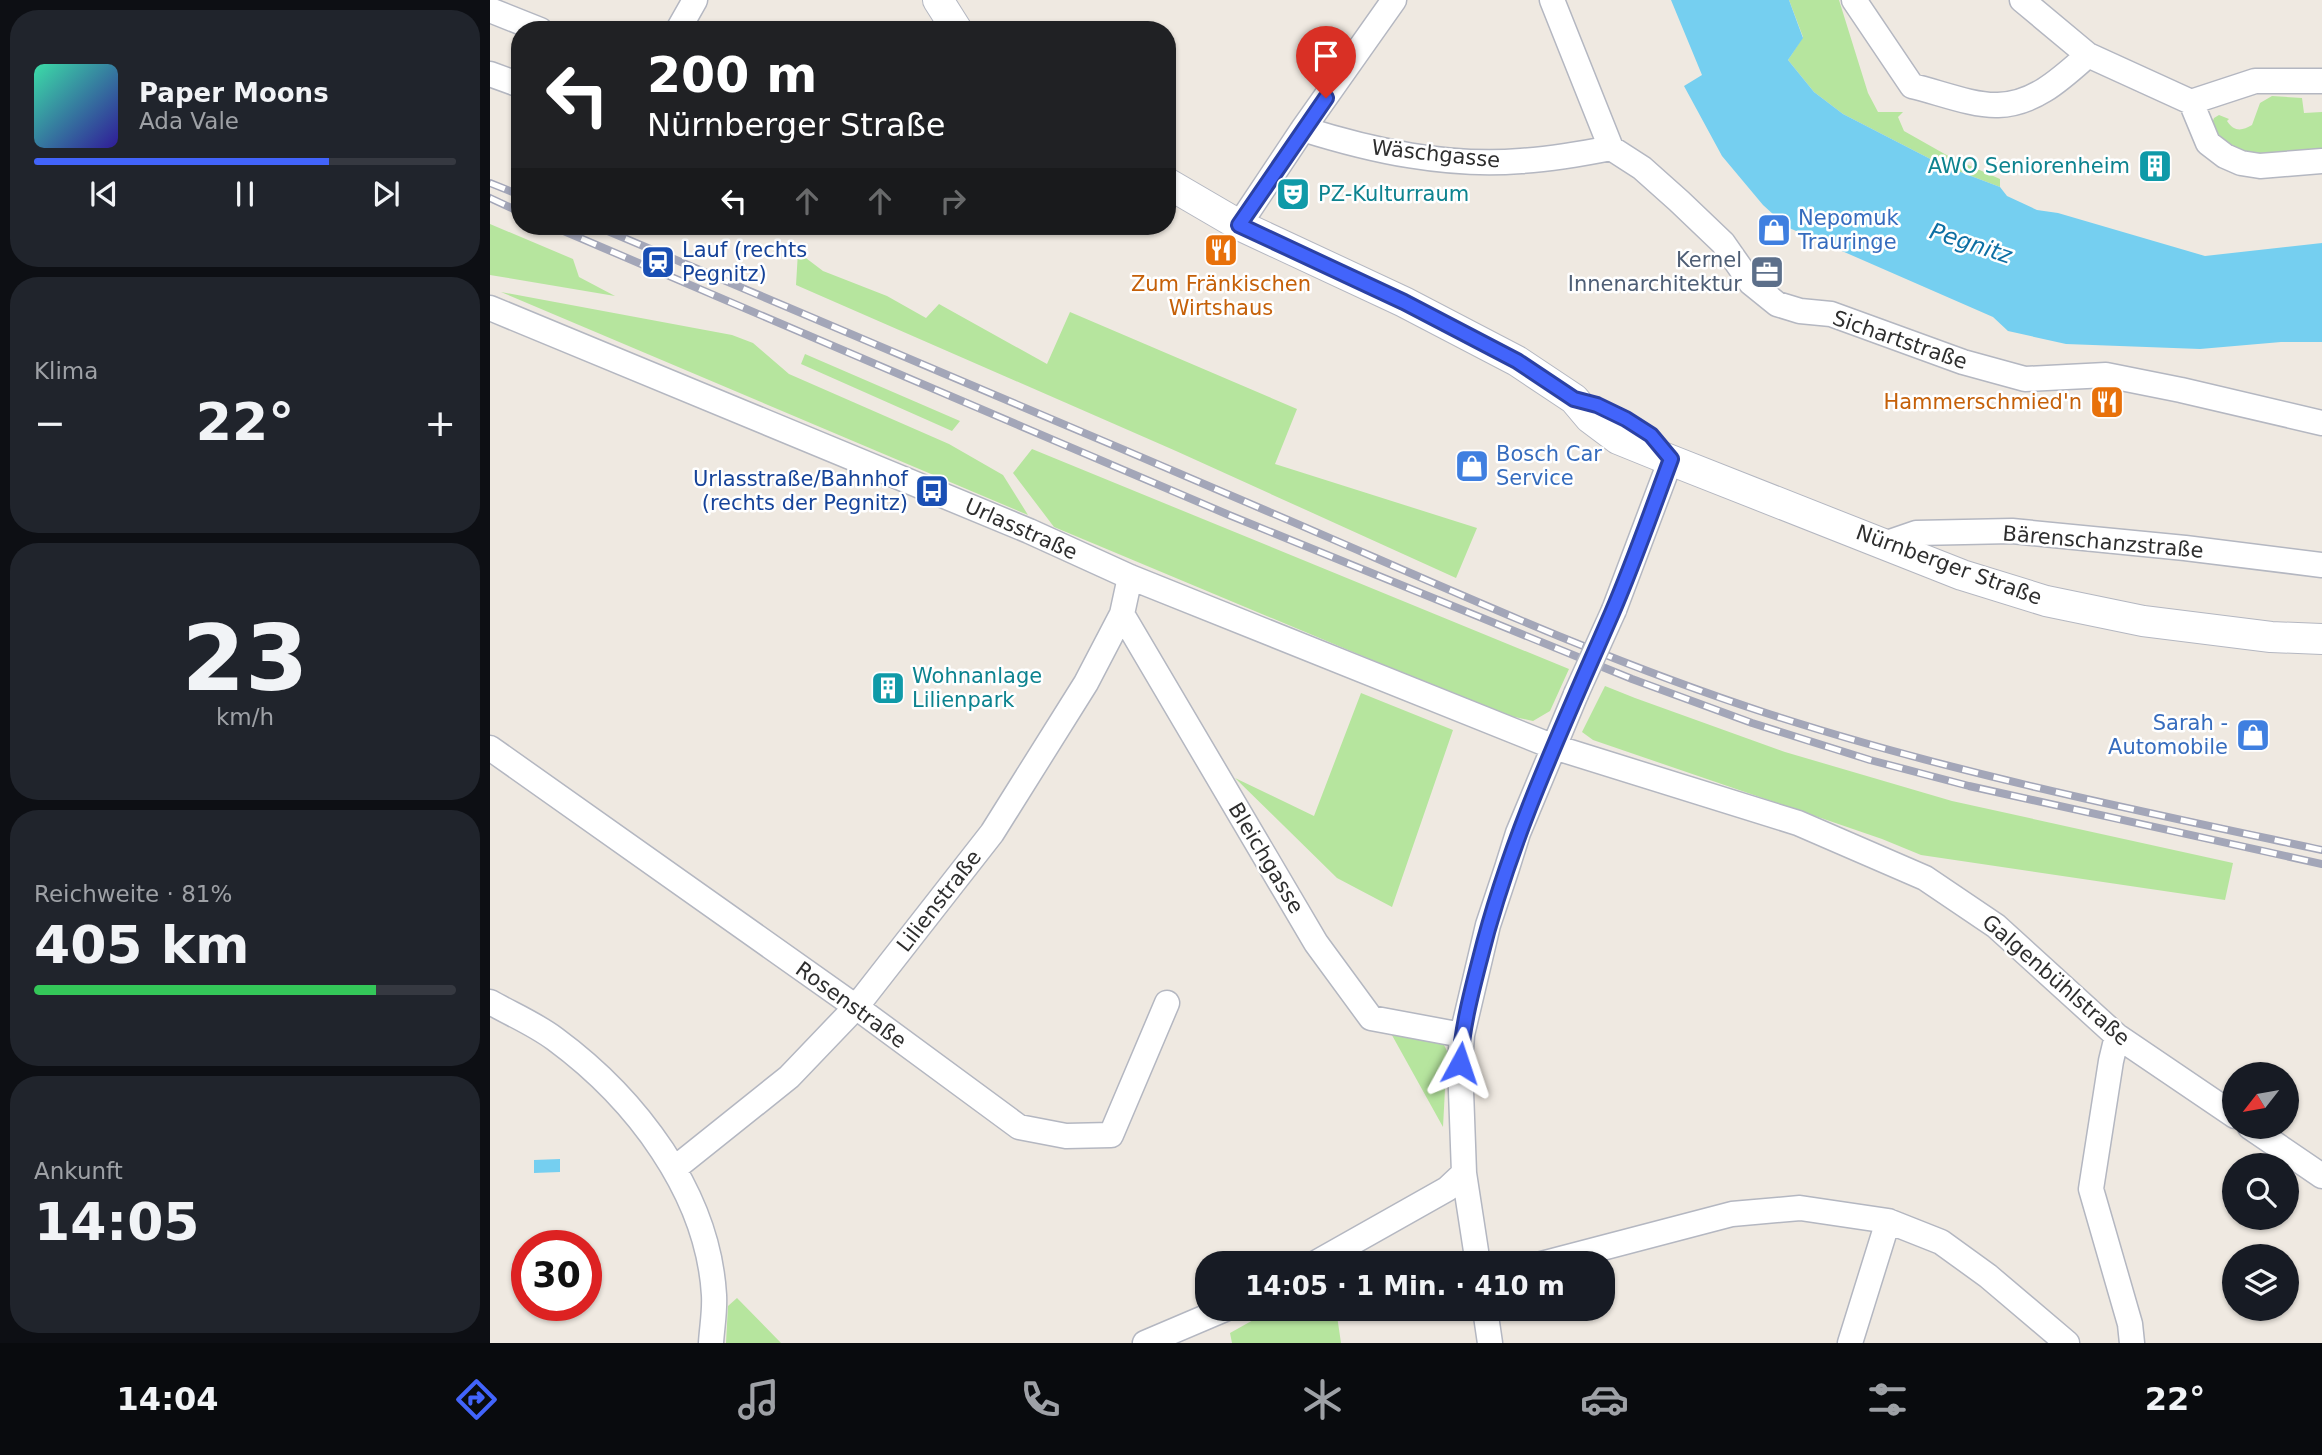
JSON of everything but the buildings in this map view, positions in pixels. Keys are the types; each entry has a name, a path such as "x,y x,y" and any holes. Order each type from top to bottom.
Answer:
{"street":[{"path":"683,21 695,0"},
{"path":"938,0 951,21"},
{"path":"1239,225 1394,0"},
{"path":"1552,0 1611,148"},
{"path":"1854,0 1912,86 1965,100 1997,105 2023,101 2047,89 2088,55"},
{"path":"2022,0 2088,55 2191,102 2255,81 2322,81"},
{"path":"490,10 518,21"},
{"path":"490,74 511,82"},
{"path":"2191,102 2207,143 2225,156 2241,163 2260,166 2322,160"},
{"name":"Wäschgasse","path":"1303,129 1386,152 1462,161 1519,162 1573,156 1611,148"},
{"name":"Sichartstraße","path":"1611,148 1642,168 1679,201 1723,243 1751,283 1777,304 1800,311 1830,314 1963,362 2025,379 2106,375 2322,423"},
{"name":"Nürnberger Straße","path":"1176,188 1239,225 1414,307 1517,361 1574,399 1590,418 1618,439 1962,575 2046,601 2143,621 2271,637 2322,639"},
{"name":"Urlasstraße","path":"490,308 1017,526 1130,577 1553,747"},
{"path":"1476,1251 1464,1173 1460,1063 1462,1035 1488,925 1518,833 1614,610 1671,459"},
{"name":"Bärenschanzstraße","path":"1884,544 1916,533 2012,531 2322,565"},
{"name":"Lilienstraße","path":"674,1169 789,1077 856,1007 992,832 1086,683 1122,614 1130,577"},
{"name":"Bleichgasse","path":"1122,614 1316,943 1371,1018 1462,1035"},
{"name":"Galgenbühlstraße","path":"1553,747 1798,823 1925,878 1996,926 2117,1036 2222,1107"},
{"name":"Rosenstraße","path":"490,748 856,1007 1019,1127 1066,1136 1111,1135 1167,1003"},
{"path":"490,1002 554,1038 595,1072 634,1113 674,1169 697,1214 710,1259 715,1297 711,1343"},
{"path":"2117,1036 2091,1189 2130,1324 2132,1343"},
{"path":"2268,1139 2322,1176"},
{"path":"1337,1251 1447,1189 1464,1173"},
{"path":"1591,1251 1732,1214 1800,1208 1888,1220 1941,1242 1988,1276 2067,1343"},
{"path":"1850,1343 1888,1220"},
{"path":"1145,1343 1197,1321"},
{"path":"1487,1321 1490,1343"}],"green space":[{"path":"1789,0 1839,0 1868,93 1878,112 1903,112 1898,117 1904,131 1950,157 2000,179 2000,187 1942,165 1843,114 1814,92 1788,60 1803,37"},
{"path":"2272,96 2302,98 2304,113 2322,112 2322,154 2276,155 2245,151 2231,146 2220,136 2212,123 2219,115 2229,119 2227,121 2235,129 2248,127 2252,125 2260,103"},
{"path":"490,224 573,259 579,277 615,296 490,275"},
{"path":"798,252 823,271 887,296 926,318 939,304 1047,364 1070,312 1297,409 1275,464 1477,528 1456,578 1176,451 796,285"},
{"path":"501,292 732,335 753,343 789,374 949,444 1003,475 1028,515"},
{"path":"805,354 960,421 952,431 801,364"},
{"path":"1032,449 1569,669 1550,711 1533,721 1501,714 1054,527 1013,473"},
{"path":"1605,686 1785,752 1952,801 2233,863 2225,900 1921,855 1882,839 1593,740 1582,732"},
{"path":"1361,693 1453,730 1392,907 1337,878 1235,778 1314,816"},
{"path":"1388,1028 1443,1043 1447,1051 1443,1127"},
{"path":"737,1298 781,1343 726,1343 728,1306"},
{"path":"1252,1321 1338,1321 1341,1343 1232,1343 1230,1333"}],"water":[{"name":"Pegnitz","path":"1671,0 1789,0 1803,38 1788,60 1814,92 1843,114 1942,165 2000,187 2007,196 2037,210 2058,213 2205,256 2322,243 2322,342 2281,342 2200,349 2066,344 2008,331 1993,317 1787,227 1763,205 1722,156 1684,86 1702,75"},
{"path":"560,1159 560,1172 534,1173 534,1160"}],"railway":[{"path":"490,183 511,191"},
{"path":"490,198 511,208"},
{"path":"573,235 1229,515 1632,679 1752,723 1870,760 1969,786 2322,864"},
{"path":"617,235 1511,616 1701,691 1834,734 1972,772 2322,850"}],"place":[{"name":"AWO Seniorenheim","path":"2155,166"},
{"name":"PZ-Kulturraum","path":"1293,194"},
{"name":"Nepomuk Trauringe","path":"1774,230"},
{"name":"Zum Fränkischen Wirtshaus","path":"1221,250"},
{"name":"Lauf (rechts Pegnitz)","path":"658,262"},
{"name":"Kernel Innenarchitektur","path":"1767,272"},
{"name":"Hammerschmied'n","path":"2107,402"},
{"name":"Bosch Car Service","path":"1472,466"},
{"name":"Urlasstraße/Bahnhof (rechts der Pegnitz)","path":"932,491"},
{"name":"Wohnanlage Lilienpark","path":"888,688"},
{"name":"Sarah - Automobile","path":"2253,735"}],"route":[{"path":"1326,98 1239,225 1404,302 1517,361 1574,399 1597,405 1626,419 1651,435 1671,459 1614,610 1518,833 1488,925 1462,1035 1460,1063"}]}
